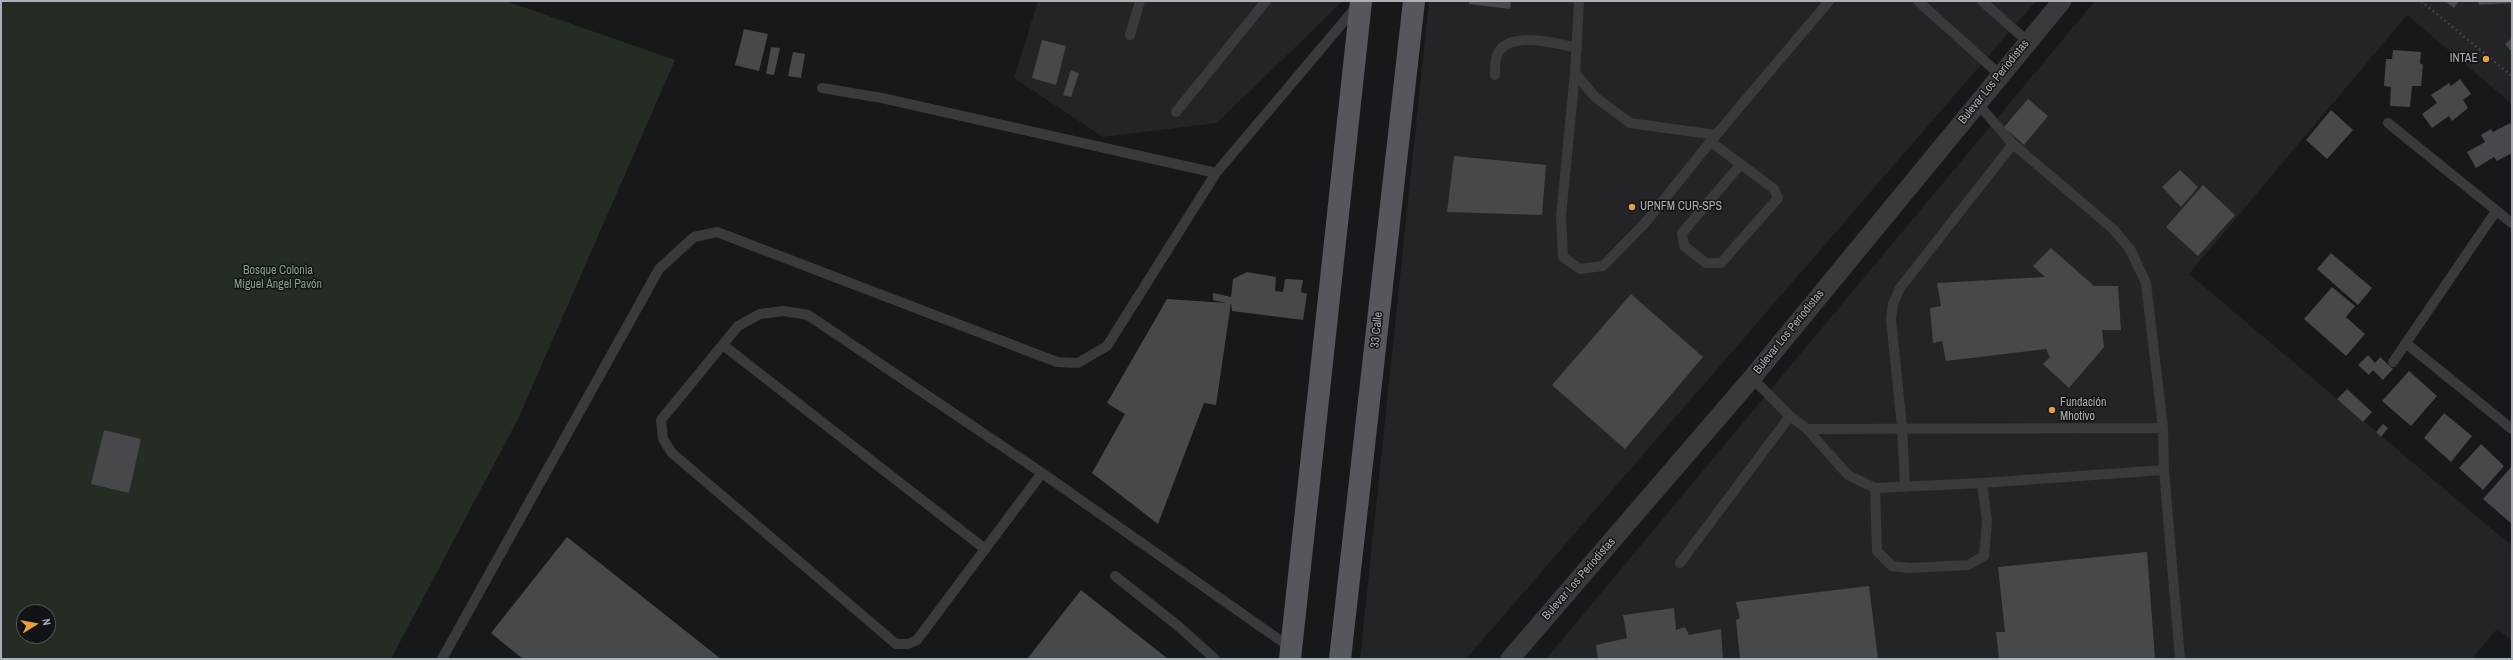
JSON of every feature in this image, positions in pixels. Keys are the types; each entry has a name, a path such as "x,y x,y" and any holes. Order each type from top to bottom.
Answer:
{"main road":[{"path":"1291,656 1361,1"},
{"name":"33 Calle","path":"1340,659 1414,1"}],"street":[{"name":"Bulevar Los Periodistas","path":"1510,659 1752,378 1977,103 1999,74 2062,1"}],"lane":[{"path":"1130,35 1140,1"},
{"path":"1176,112 1266,1"},
{"path":"442,659 659,269 694,237 717,232 1057,362 1078,363 1107,346 1216,173 1361,1"},
{"path":"1580,1 1575,73 1561,216 1563,257 1580,269 1603,266 1645,223 1829,1"},
{"path":"1918,1 1999,74"},
{"path":"1982,1 2027,42"},
{"path":"1495,75 1496,58 1506,45 1525,39 1577,48"},
{"path":"1575,73 1595,97 1630,123 1714,138 1741,164 1774,189 1778,198 1721,263 1706,263 1684,246 1682,233 1741,164"},
{"path":"822,88 882,98 1216,173"},
{"path":"1977,103 2013,144 2107,224 2130,249 2146,283 2163,428 2164,470 2180,659"},
{"path":"2388,123 2512,223"},
{"path":"1904,487 1902,427 1892,319 1893,304 1900,288 2013,144"},
{"path":"2393,362 2407,344 2496,210"},
{"path":"1042,472 917,640 908,644 896,644 672,453 663,439 661,420 738,326 760,314 784,311 808,314 1042,472 1291,656"},
{"path":"2407,344 2512,429"},
{"path":"723,345 985,549"},
{"path":"1752,378 1790,416 1807,428 1848,475 1875,488 1982,484 2164,470"},
{"path":"1680,563 1790,416"},
{"path":"1807,428 2163,428"},
{"path":"1875,488 1877,552 1892,566 1930,568 1968,565 1984,556 1987,522 1982,484"},
{"path":"1115,576 1177,624 1215,659"}],"path":[{"path":"2421,1 2512,76"}],"shaded area":[{"path":"1038,1 1343,1 1217,123 1103,137 1014,78"},
{"name":"UPNFM CUR-SPS","path":"1429,1 2036,1 1466,659 1360,659"},
{"name":"Fundación Mhotivo","path":"2095,1 2512,1 2512,104 2407,15 2189,274 2512,546 2512,640 2497,629 2472,659 1546,659"}],"green space":[{"name":"Bosque Colonia Miguel Ángel Pavón","path":"1,1 506,1 675,60 518,419 391,659 1,659"}],"building":[{"path":"1469,1 1511,1 1510,9 1469,4"},
{"path":"2445,1 2459,1 2454,8"},
{"path":"2478,1 2512,1 2512,3 2479,5"},
{"path":"744,29 768,34 759,71 735,65"},
{"path":"2512,38 2512,52 2505,44"},
{"path":"1042,40 1066,46 1056,85 1032,78"},
{"path":"771,47 780,48 774,75 766,74"},
{"path":"2393,50 2421,52 2420,63 2423,65 2421,86 2412,86 2410,107 2390,106 2391,87 2384,86 2386,59 2392,59"},
{"path":"793,52 805,54 801,78 788,76"},
{"path":"1071,70 1079,73 1071,97 1063,95"},
{"path":"2460,79 2471,94 2463,100 2468,108 2452,121 2449,116 2432,128 2422,114 2437,103 2431,95 2449,83 2451,86"},
{"path":"2028,99 2048,116 2024,145 2004,127"},
{"path":"2331,110 2353,130 2327,159 2306,140"},
{"path":"2510,123 2512,127 2512,153 2497,161 2494,157 2476,168 2467,152 2485,142 2481,135 2491,129 2493,132"},
{"path":"1454,156 1546,165 1542,215 1447,212"},
{"path":"2180,170 2198,187 2181,207 2162,187"},
{"path":"2203,185 2235,215 2198,256 2166,227"},
{"path":"2051,248 2094,286 2118,286 2121,330 2102,330 2104,347 2069,388 2043,364 2050,357 2046,349 1946,361 1942,341 1933,343 1930,308 1941,306 1937,283 2045,277 2033,266"},
{"path":"2331,253 2372,288 2358,305 2317,269"},
{"path":"1247,272 1276,277 1275,291 1283,292 1285,279 1303,280 1301,292 1307,294 1303,320 1232,311 1231,303 1216,405 1204,403 1158,524 1092,473 1125,414 1107,403 1167,299 1227,303 1213,300 1213,293 1231,297 1233,279"},
{"path":"2332,287 2355,306 2346,317 2365,334 2346,356 2304,319"},
{"path":"1631,294 1703,357 1625,449 1552,385"},
{"path":"2368,355 2375,363 2380,357 2393,369 2383,380 2373,370 2369,375 2358,365"},
{"path":"2409,371 2437,396 2411,426 2382,401"},
{"path":"2347,389 2372,412 2363,422 2337,399"},
{"path":"2444,413 2472,436 2451,462 2424,438"},
{"path":"2383,424 2388,428 2381,437 2376,432"},
{"path":"104,430 141,439 129,493 91,484"},
{"path":"2481,444 2504,466 2483,490 2459,468"},
{"path":"2512,466 2512,524 2483,499"},
{"path":"567,537 721,659 523,659 491,633"},
{"path":"2147,552 2155,659 1999,659 1996,632 2005,632 1998,567"},
{"path":"1869,586 1878,659 1740,659 1736,620 1740,618 1736,602"},
{"path":"1081,590 1168,659 1027,659"},
{"path":"1674,608 1676,630 1685,627 1689,635 1721,629 1723,659 1598,659 1596,645 1627,638 1623,615"}],"place":[{"name":"INTAE","path":"2486,59"},
{"name":"UPNFM CUR-SPS","path":"1632,207"},
{"name":"Fundación Mhotivo","path":"2052,410"}]}
